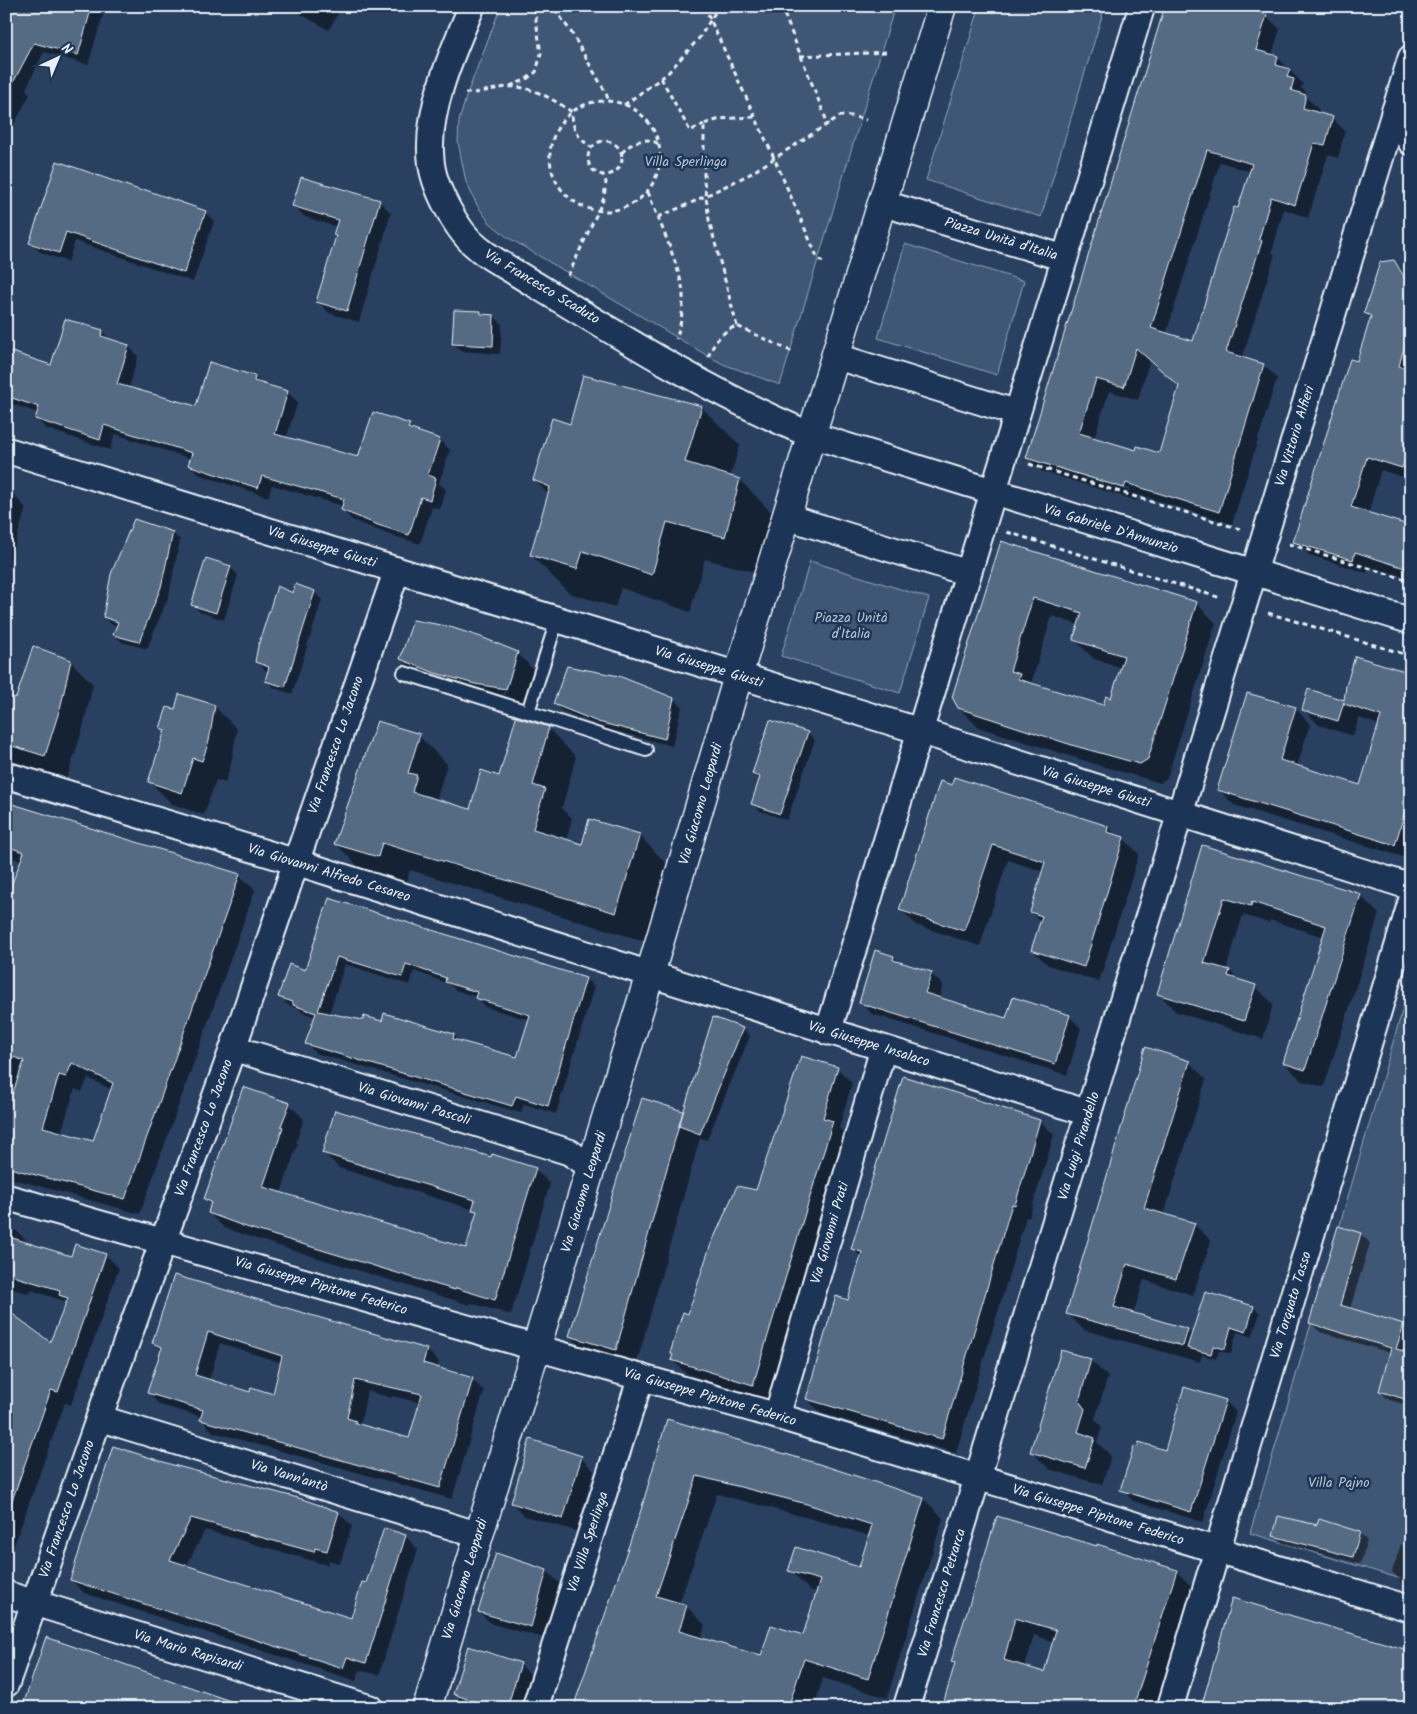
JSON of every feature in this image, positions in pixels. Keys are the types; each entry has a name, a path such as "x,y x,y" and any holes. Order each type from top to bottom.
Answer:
{"street":[{"name":"Via Francesco Scaduto","path":"472,6 442,85 434,114 431,135 430,160 436,186 457,226 477,248 563,302 741,403 812,435"},
{"path":"739,676 942,6"},
{"path":"1064,258 1142,6"},
{"name":"Via Vittorio Alfieri","path":"1181,814 1253,572 1411,58"},
{"path":"1394,112 1411,142"},
{"name":"Piazza Unità d'Italia","path":"828,1032 1064,258 882,203"},
{"path":"835,356 1017,413"},
{"name":"Via Gabriele D'Annunzio","path":"812,435 1411,621"},
{"name":"Via Giuseppe Giusti","path":"6,450 920,731 1411,887"},
{"path":"787,517 968,573"},
{"name":"Via Francesco Lo Jacono","path":"6,1684 99,1418 233,1048 397,570"},
{"name":"Via Giacomo Leopardi","path":"427,1708 478,1534 537,1348 739,676"},
{"name":"Via Giovanni Alfredo Cesareo","path":"6,775 296,862 650,974"},
{"name":"Via Luigi Pirandello","path":"978,1478 1088,1113 1181,814"},
{"name":"Via Torquato Tasso","path":"1170,1708 1411,902"},
{"name":"Via Giuseppe Insalaco","path":"650,974 1088,1113"},
{"name":"Via Giovanni Pascoli","path":"233,1048 570,1152 591,1167"},
{"name":"Via Giovanni Prati","path":"777,1416 883,1049"},
{"name":"Via Giuseppe Pipitone Federico","path":"6,1197 777,1416 1411,1609"},
{"name":"Via Villa Sperlinga","path":"535,1708 641,1377"},
{"name":"Via Vann'antò","path":"99,1418 478,1534"},
{"name":"Via Francesco Petrarca","path":"906,1708 978,1478"},
{"name":"Via Mario Rapisardi","path":"6,1594 370,1708"}],"lane":[{"path":"528,712 557,620"},
{"path":"404,673 646,750"}],"path":[{"path":"461,92 467,94 510,86 536,72 541,54 534,6"},
{"path":"546,6 557,12 571,32 606,93 609,102"},
{"path":"704,6 818,259 823,262"},
{"path":"624,105 666,74 700,37 719,6"},
{"path":"781,6 828,124"},
{"path":"800,56 888,52"},
{"path":"661,78 690,131 720,119 755,116"},
{"path":"510,86 530,90 552,99 572,112"},
{"path":"598,101 617,102 624,105 634,110 648,122 658,139 660,157 657,176 648,192 633,204 616,211 598,211 580,206 566,195 556,181 550,164 550,147 556,130 566,116 581,107 598,101"},
{"path":"572,112 573,127 577,135 592,147"},
{"path":"658,217 750,174 775,160 840,116 852,116 866,120"},
{"path":"704,124 704,181 709,220 737,326"},
{"path":"600,141 616,144 622,153 618,170 614,173 603,176 590,167 588,157 592,147 600,141"},
{"path":"622,153 625,149 639,141 654,141 658,144"},
{"path":"564,282 598,211 605,190 606,182 603,176"},
{"path":"648,192 682,288 681,322 673,346"},
{"path":"704,365 714,342 729,329 737,326 795,353"},
{"path":"1004,456 1411,581"},
{"path":"983,525 1411,656"}],"green space":[{"name":"Villa Sperlinga","path":"501,6 895,6 780,385 723,364 708,356 507,237 489,222 477,205 466,182 458,142 459,121 467,94"},
{"path":"980,6 1105,6 1041,217 926,180"},
{"path":"905,244 1024,281 997,375 878,338"},
{"name":"Piazza Unità d'Italia","path":"810,561 929,598 900,693 781,656"},
{"name":"Villa Pajno","path":"1403,1008 1411,1010 1411,1582 1250,1533"}],"building":[{"path":"6,6 92,6 78,55 34,43 6,96"},
{"path":"1165,6 1239,6 1267,15 1256,50 1278,56 1276,65 1290,69 1287,77 1294,79 1291,90 1306,95 1303,108 1333,117 1325,145 1314,143 1295,205 1271,197 1259,239 1262,241 1226,352 1264,364 1219,512 1126,483 1124,488 1026,458","holes":["1207,150 1252,164 1238,208 1234,207 1193,341 1151,328","1136,348 1179,386 1159,453 1137,446 1136,450 1079,433 1096,379 1124,387"]},
{"path":"57,161 206,211 184,273 66,232 59,253 29,243"},
{"path":"301,177 380,200 347,311 316,302 336,236 333,235 338,220 292,206"},
{"path":"1394,260 1411,288 1411,322 1399,366 1411,371 1411,441 1402,468 1367,457 1351,507 1411,526 1411,570 1355,552 1353,560 1293,542 1350,359 1357,361 1371,316 1364,313 1380,262"},
{"path":"454,310 481,311 481,314 494,315 493,346 452,344"},
{"path":"65,319 103,330 101,336 129,345 117,384 196,406 209,362 255,376 254,381 288,391 275,434 358,457 373,412 410,424 408,428 440,439 428,475 436,478 430,500 421,497 409,535 341,510 344,499 262,476 258,488 188,465 192,453 104,425 100,440 35,419 39,407 6,396 6,350 51,365"},
{"path":"583,375 702,406 685,462 740,479 725,537 667,522 652,575 583,551 577,569 530,555 550,487 533,480 552,418 570,424"},
{"path":"134,519 173,532 161,587 139,642 113,635 118,622 103,617 111,574"},
{"path":"1001,541 1197,602 1148,759 1140,764 1075,746 958,708 952,697","holes":["1033,598 1082,613 1073,640 1124,656 1111,698 1106,696 1103,705 1018,679 1020,674 1010,671"]},
{"path":"206,558 231,566 216,613 191,605"},
{"path":"295,584 315,591 285,687 265,681 269,667 255,662 258,646 277,586 293,593"},
{"path":"413,620 447,626 518,652 506,689 475,684 435,673 400,659"},
{"path":"33,646 71,660 61,705 45,756 6,744 6,696 16,698"},
{"path":"1355,656 1411,673 1411,792 1395,845 1217,790 1247,693 1296,707 1280,760 1360,785 1381,716 1344,704 1344,702 1338,721 1302,710 1308,689 1344,700"},
{"path":"567,666 619,676 674,698 665,739 598,722 553,704"},
{"path":"179,694 215,705 209,741 202,761 193,758 182,793 148,782 165,730 160,728 167,707 175,709"},
{"path":"516,717 549,727 533,785 545,789 533,829 582,844 589,819 640,834 616,913 382,843 378,857 334,844 377,721 420,734 408,773 417,775 412,792 470,809 481,770 499,776"},
{"path":"770,720 808,732 780,814 751,804 760,777 752,774"},
{"path":"954,777 1108,826 1107,832 1124,837 1084,967 1031,950 1042,916 1030,912 1045,862 993,845 964,931 899,910 940,781 952,785"},
{"path":"6,802 240,874 125,1199 6,1167 6,1112 24,1061 6,1054 6,899 24,852 6,846","holes":["72,1063 113,1083 93,1141 43,1127 59,1075 66,1077"]},
{"path":"1202,845 1361,894 1305,1070 1283,1063 1326,926 1252,902 1251,906 1224,898 1204,963 1230,970 1228,976 1256,985 1244,1021 1157,994"},
{"path":"329,898 586,978 548,1106 516,1096 512,1106 305,1044 316,1013 293,1005 293,1002 278,997 289,964 305,970","holes":["337,957 402,977 406,964 446,978 445,982 477,992 475,998 530,1015 517,1057 453,1039 454,1034 384,1013 382,1021 364,1016 363,1020 318,1011"]},
{"path":"875,950 894,956 893,960 932,972 925,993 1006,1018 1013,997 1070,1015 1055,1064 859,1003"},
{"path":"713,1017 743,1028 700,1134 679,1126"},
{"path":"1145,1047 1190,1061 1144,1208 1195,1223 1176,1279 1127,1264 1114,1307 1188,1329 1183,1346 1066,1314"},
{"path":"801,1056 838,1067 823,1118 833,1121 753,1385 671,1360 673,1355 671,1350 683,1312 688,1314 709,1249 737,1186 756,1190"},
{"path":"903,1076 1040,1120 1015,1205 1012,1204 942,1439 806,1399 836,1296 848,1300 862,1252 851,1249"},
{"path":"243,1087 290,1103 281,1126 283,1127 263,1187 466,1248 477,1211 472,1210 475,1200 322,1153 335,1110 491,1157 492,1154 536,1168 495,1300 456,1288 455,1290 427,1282 246,1227 208,1213 211,1202 204,1199"},
{"path":"642,1098 683,1111 616,1350 569,1336"},
{"path":"1338,1226 1361,1233 1340,1305 1404,1324 1396,1349 1411,1353 1411,1401 1379,1391 1391,1348 1309,1323"},
{"path":"6,1236 71,1256 75,1244 106,1254 58,1392 51,1390 9,1509 6,1508 6,1309 50,1342 68,1298 59,1295 60,1290 6,1274"},
{"path":"174,1275 427,1349 423,1363 473,1378 440,1488 200,1420 203,1410 147,1393 162,1347 152,1343","holes":["208,1332 282,1356 273,1394 251,1387 250,1392 195,1375","355,1380 422,1394 409,1438 355,1423 356,1421 347,1418"]},
{"path":"1205,1292 1254,1306 1246,1332 1231,1327 1225,1349 1213,1346 1211,1354 1187,1348"},
{"path":"1061,1350 1091,1359 1079,1401 1085,1409 1078,1432 1095,1438 1085,1468 1030,1452"},
{"path":"1184,1387 1226,1400 1191,1512 1120,1490 1134,1446 1138,1447 1139,1442 1165,1450"},
{"path":"667,1419 819,1464 924,1498 868,1679 804,1659 788,1708 573,1708 641,1510","holes":["697,1476 807,1504 872,1525 859,1567 796,1547 788,1571 820,1580 803,1635 771,1625 761,1656 679,1631 687,1605 656,1596"]},
{"path":"530,1439 582,1456 563,1519 511,1503"},
{"path":"113,1446 173,1465 302,1499 339,1512 327,1551 315,1548 314,1552 191,1518 170,1560 351,1618 362,1582 366,1583 384,1528 406,1535 366,1663 347,1657 343,1668 70,1580"},
{"path":"997,1516 1097,1546 1097,1544 1177,1570 1133,1708 942,1708 955,1663 951,1662","holes":["1015,1618 1056,1630 1044,1672 1004,1660"]},
{"path":"1278,1516 1317,1525 1319,1519 1360,1532 1353,1557 1273,1536"},
{"path":"496,1553 547,1570 531,1627 478,1612"},
{"path":"1232,1598 1411,1651 1411,1708 1201,1708"},
{"path":"46,1637 239,1704 239,1708 22,1708"},
{"path":"468,1646 521,1663 507,1708 492,1708 453,1694"}]}
